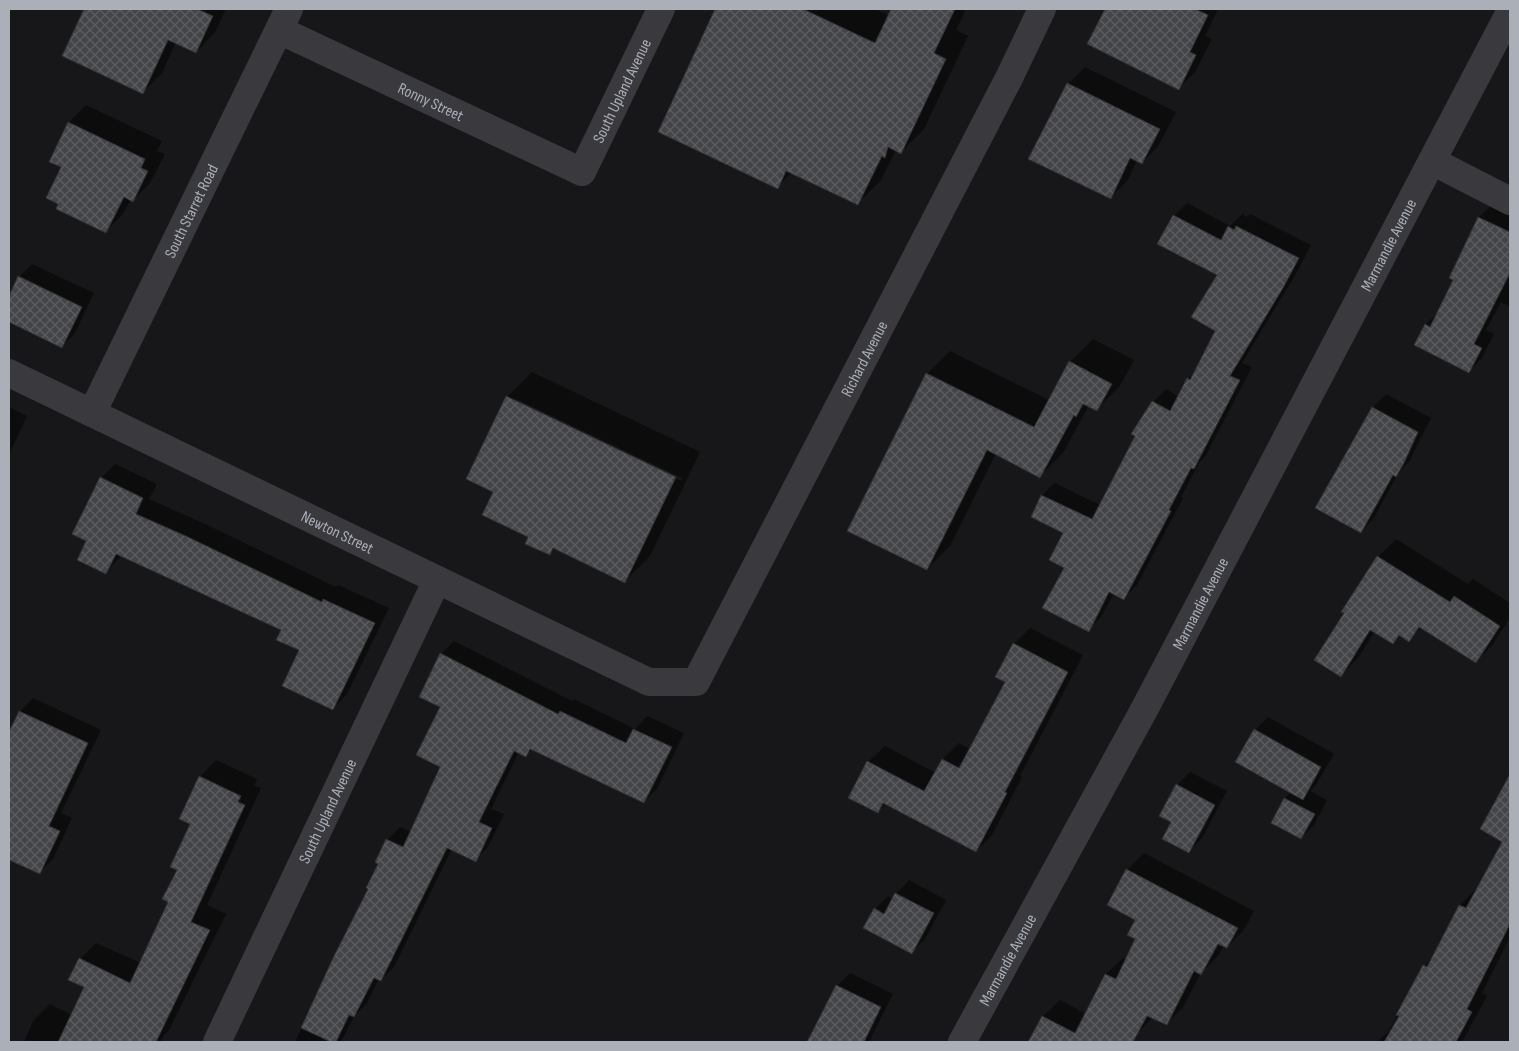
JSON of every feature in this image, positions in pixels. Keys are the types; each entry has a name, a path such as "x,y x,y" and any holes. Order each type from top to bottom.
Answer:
{"street":[{"name":"South Upland Avenue","path":"582,172 661,9"},
{"name":"Richard Avenue","path":"668,682 696,682 1042,9"},
{"name":"Marmandie Avenue","path":"962,1042 1145,708 1510,12"},
{"name":"Ronny Street","path":"284,19 582,172"},
{"name":"South Starret Road","path":"92,413 284,19"},
{"path":"1432,162 1510,201"},
{"name":"Newton Street","path":"9,373 649,682 668,682"},
{"name":"South Upland Avenue","path":"217,1042 437,580"}],"building":[{"path":"84,9 197,9 213,16 196,53 168,40 143,94 62,56"},
{"path":"715,9 803,9 875,43 891,9 955,9 934,53 946,59 901,154 888,147 885,158 882,156 858,205 786,171 778,189 658,132"},
{"path":"1105,9 1195,9 1208,15 1190,52 1196,55 1179,90 1087,44"},
{"path":"1067,83 1160,129 1142,164 1130,158 1111,199 1028,159"},
{"path":"68,122 145,159 141,168 148,171 133,202 124,197 106,233 56,209 58,204 46,198 61,167 49,162"},
{"path":"1173,215 1221,240 1228,226 1234,230 1236,226 1299,258 1230,376 1240,380 1194,469 1191,468 1169,510 1171,511 1124,600 1109,592 1089,632 1042,608 1064,568 1049,560 1063,533 1031,517 1041,495 1092,519 1135,436 1131,434 1152,401 1170,411 1187,378 1190,380 1215,331 1191,317 1217,275 1157,244"},
{"path":"1478,217 1510,232 1510,273 1474,344 1482,348 1469,373 1414,345 1425,324 1430,327 1453,280 1449,278"},
{"path":"18,276 82,307 62,348 9,322 9,296"},
{"path":"1069,361 1112,384 1097,411 1083,404 1076,417 1074,415 1040,478 987,450 927,570 847,531 926,373 1034,427"},
{"path":"506,396 676,477 625,583 553,548 550,555 525,544 528,537 482,515 493,492 466,479"},
{"path":"1372,407 1418,432 1404,463 1396,477 1393,475 1361,533 1315,508"},
{"path":"100,477 143,498 136,514 322,602 323,599 375,623 333,710 282,686 299,650 276,640 281,630 116,554 106,574 77,560 86,541 72,534"},
{"path":"1377,556 1450,602 1454,596 1500,626 1476,663 1419,627 1409,642 1399,635 1393,644 1370,630 1341,677 1314,660 1344,613 1341,612"},
{"path":"1013,643 1068,672 976,852 883,803 878,813 848,798 867,761 924,791 942,759 959,768 1005,682 995,677"},
{"path":"440,653 558,714 560,711 626,743 633,729 672,747 644,803 530,749 526,757 514,751 479,822 492,828 476,862 447,848 381,981 374,978 354,1017 349,1015 336,1042 331,1042 301,1028 333,958 368,889 366,888 378,864 375,862 386,839 403,847 440,767 416,755 440,707 419,697"},
{"path":"19,711 88,743 49,826 60,831 40,874 9,860 9,732"},
{"path":"1254,729 1321,767 1303,800 1235,762"},
{"path":"1510,774 1510,924 1467,1009 1472,1012 1456,1042 1384,1042 1399,1016 1396,1015 1423,965 1427,967 1459,905 1466,908 1502,842 1480,829"},
{"path":"199,776 241,796 238,802 245,805 191,922 210,930 156,1042 58,1042 84,987 68,980 79,958 130,983 168,902 162,899 177,870 170,867 190,824 179,819"},
{"path":"1176,784 1215,805 1189,853 1162,839 1171,822 1159,816"},
{"path":"1284,798 1315,814 1301,839 1271,823"},
{"path":"1126,869 1238,928 1227,948 1218,944 1201,975 1194,971 1167,1025 1147,1016 1133,1042 1028,1042 1042,1016 1075,1033 1105,974 1116,979 1135,939 1127,935 1135,920 1107,905"},
{"path":"895,893 934,913 912,954 863,928 874,908 884,914"},
{"path":"836,985 881,1007 864,1042 807,1042"}]}
